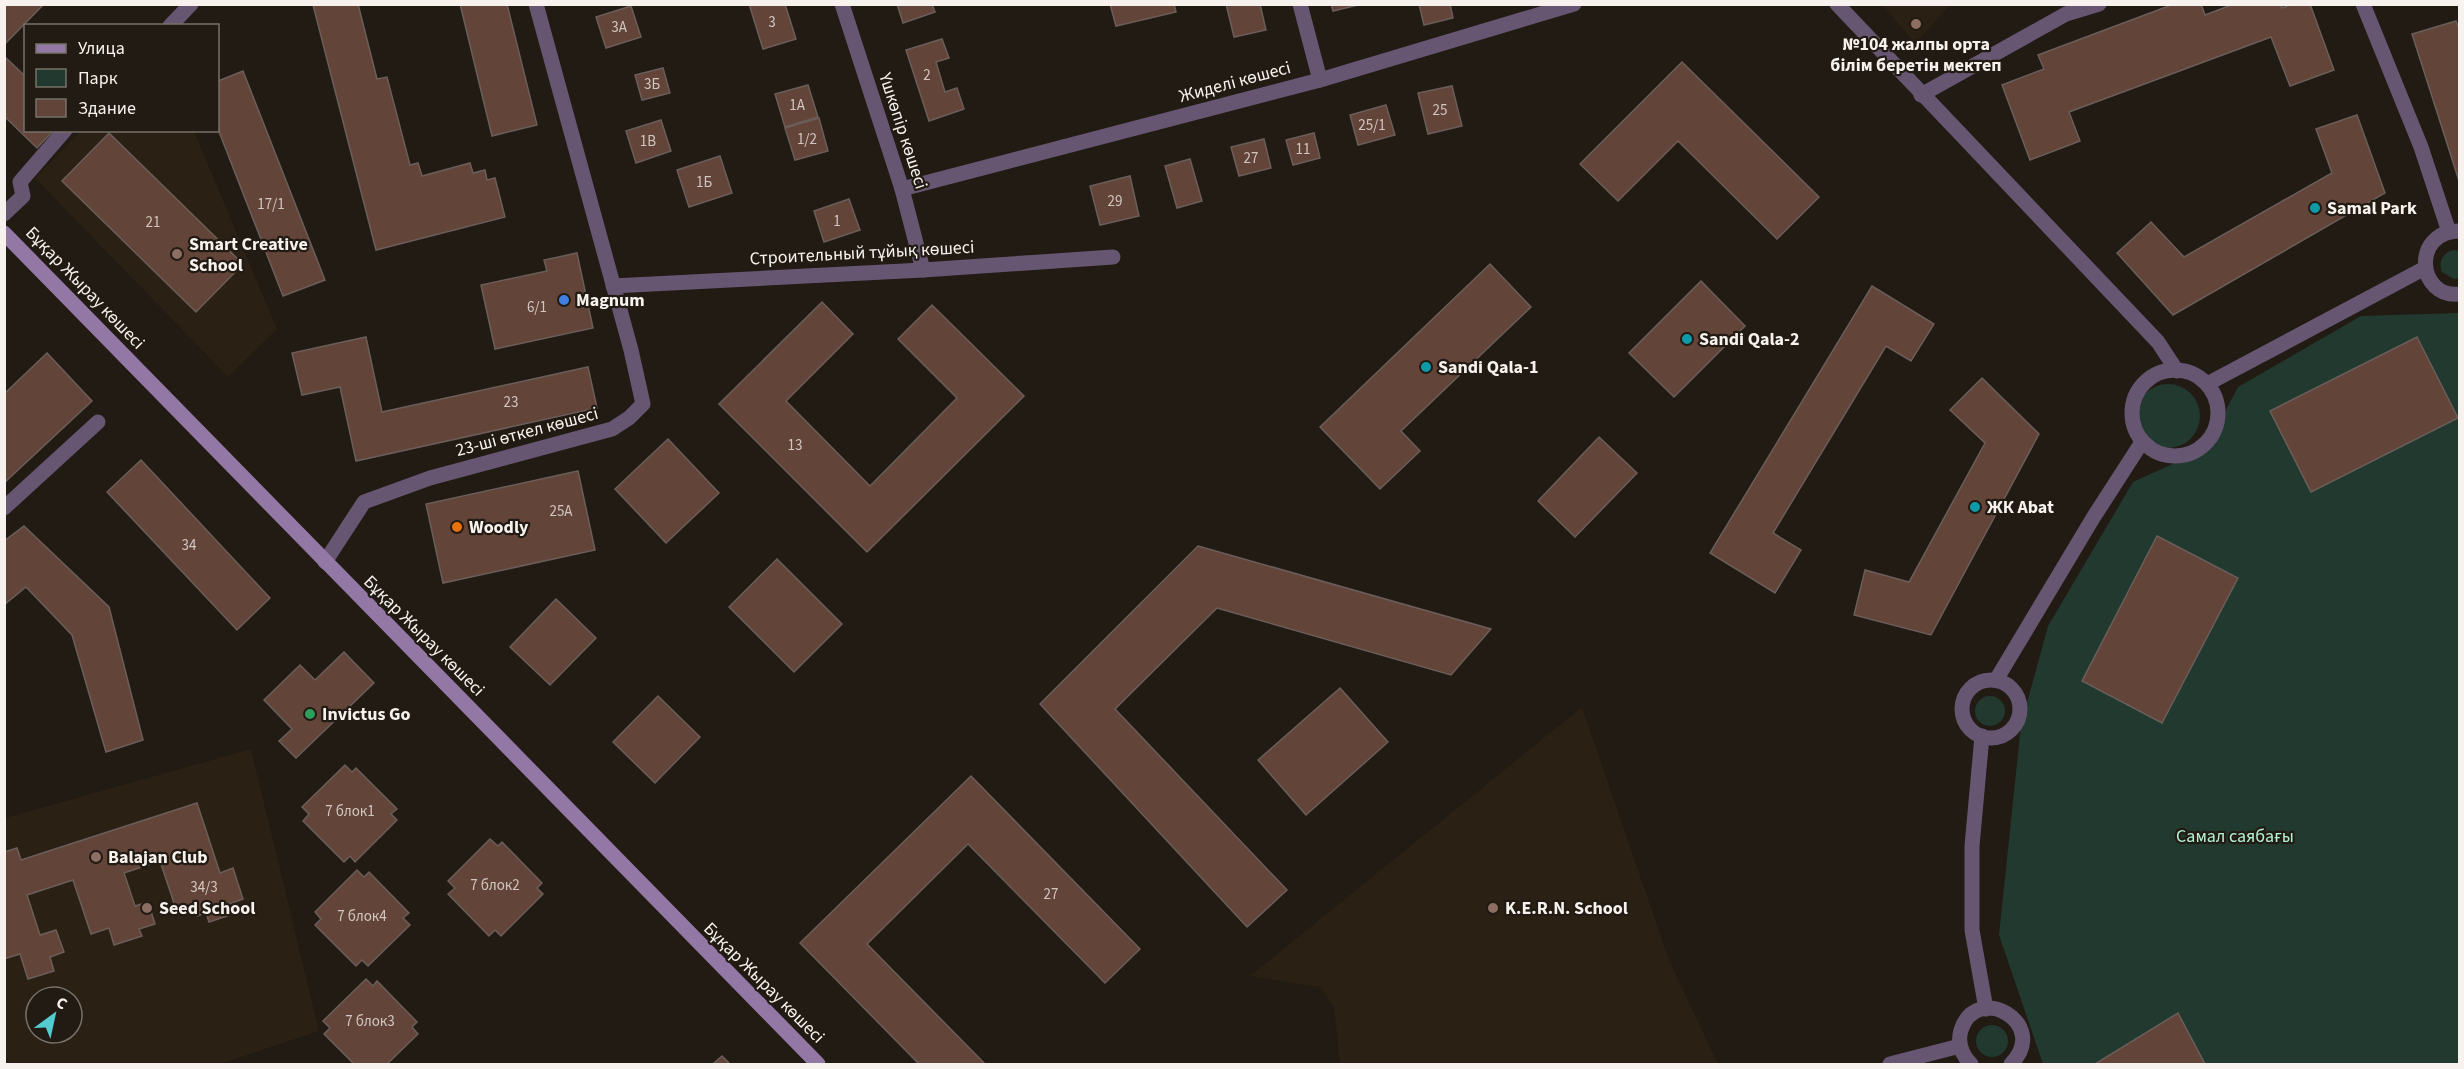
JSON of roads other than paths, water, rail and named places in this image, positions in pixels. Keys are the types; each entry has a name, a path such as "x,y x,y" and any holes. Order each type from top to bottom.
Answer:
{"street":[{"path":"172,24 191,4"},
{"name":"23-ші өткел көшесі","path":"325,562 364,502 430,478 612,429 629,418 643,404 614,286 536,4"},
{"name":"Үшкөпір көшесі","path":"842,4 902,189 924,270"},
{"path":"1300,4 1320,80"},
{"name":"Жиделі көшесі","path":"902,189 1320,80 1574,4"},
{"path":"1837,4 2158,342 2177,371"},
{"path":"1922,95 2066,14 2099,4"},
{"path":"2364,4 2454,232 2440,236 2427,249 2425,268 2430,281 2442,291 2460,294"},
{"path":"4,214 23,196 20,182 63,132"},
{"name":"Бұқар Жырау көшесі","path":"4,233 818,1065"},
{"name":"Строительный тұйық көшесі","path":"614,286 924,270 1113,257"},
{"path":"2207,384 2425,268"},
{"path":"2166,370 2188,372 2207,384 2217,404 2216,427 2204,446 2184,456 2161,455 2142,442 2132,422 2133,399 2145,381 2166,370"},
{"path":"4,508 98,422"},
{"path":"1996,680 2093,518 2142,442"},
{"path":"1996,680 2011,687 2019,700 2020,716 2012,730 1998,737 1982,736 1970,728 1966,722 1963,716 1963,701 1970,688 1982,681 1996,680"},
{"path":"1982,736 1971,846 1972,930 1986,1009"},
{"path":"1971,1065 1964,1057 1959,1035 1963,1024 1970,1016 1986,1009 2001,1010 2011,1015 2018,1023 2022,1034 2022,1045 2019,1055 2011,1065"},
{"path":"1890,1065 1960,1046"}],"place":[{"name":"№104 жалпы орта білім беретін мектеп","path":"1916,24"},
{"name":"Samal Park","path":"2315,208"},
{"name":"Smart Creative School","path":"177,254"},
{"name":"Magnum","path":"564,300"},
{"name":"Sandi Qala-2","path":"1687,339"},
{"name":"Sandi Qala-1","path":"1426,367"},
{"name":"ЖК Abat","path":"1975,507"},
{"name":"Woodly","path":"457,527"},
{"name":"Invictus Go","path":"310,714"},
{"name":"Balajan Club","path":"96,857"},
{"name":"Seed School","path":"147,908"},
{"name":"K.E.R.N. School","path":"1493,908"}],"park label":[{"name":"Самал саябағы","path":"2235,836"}]}
